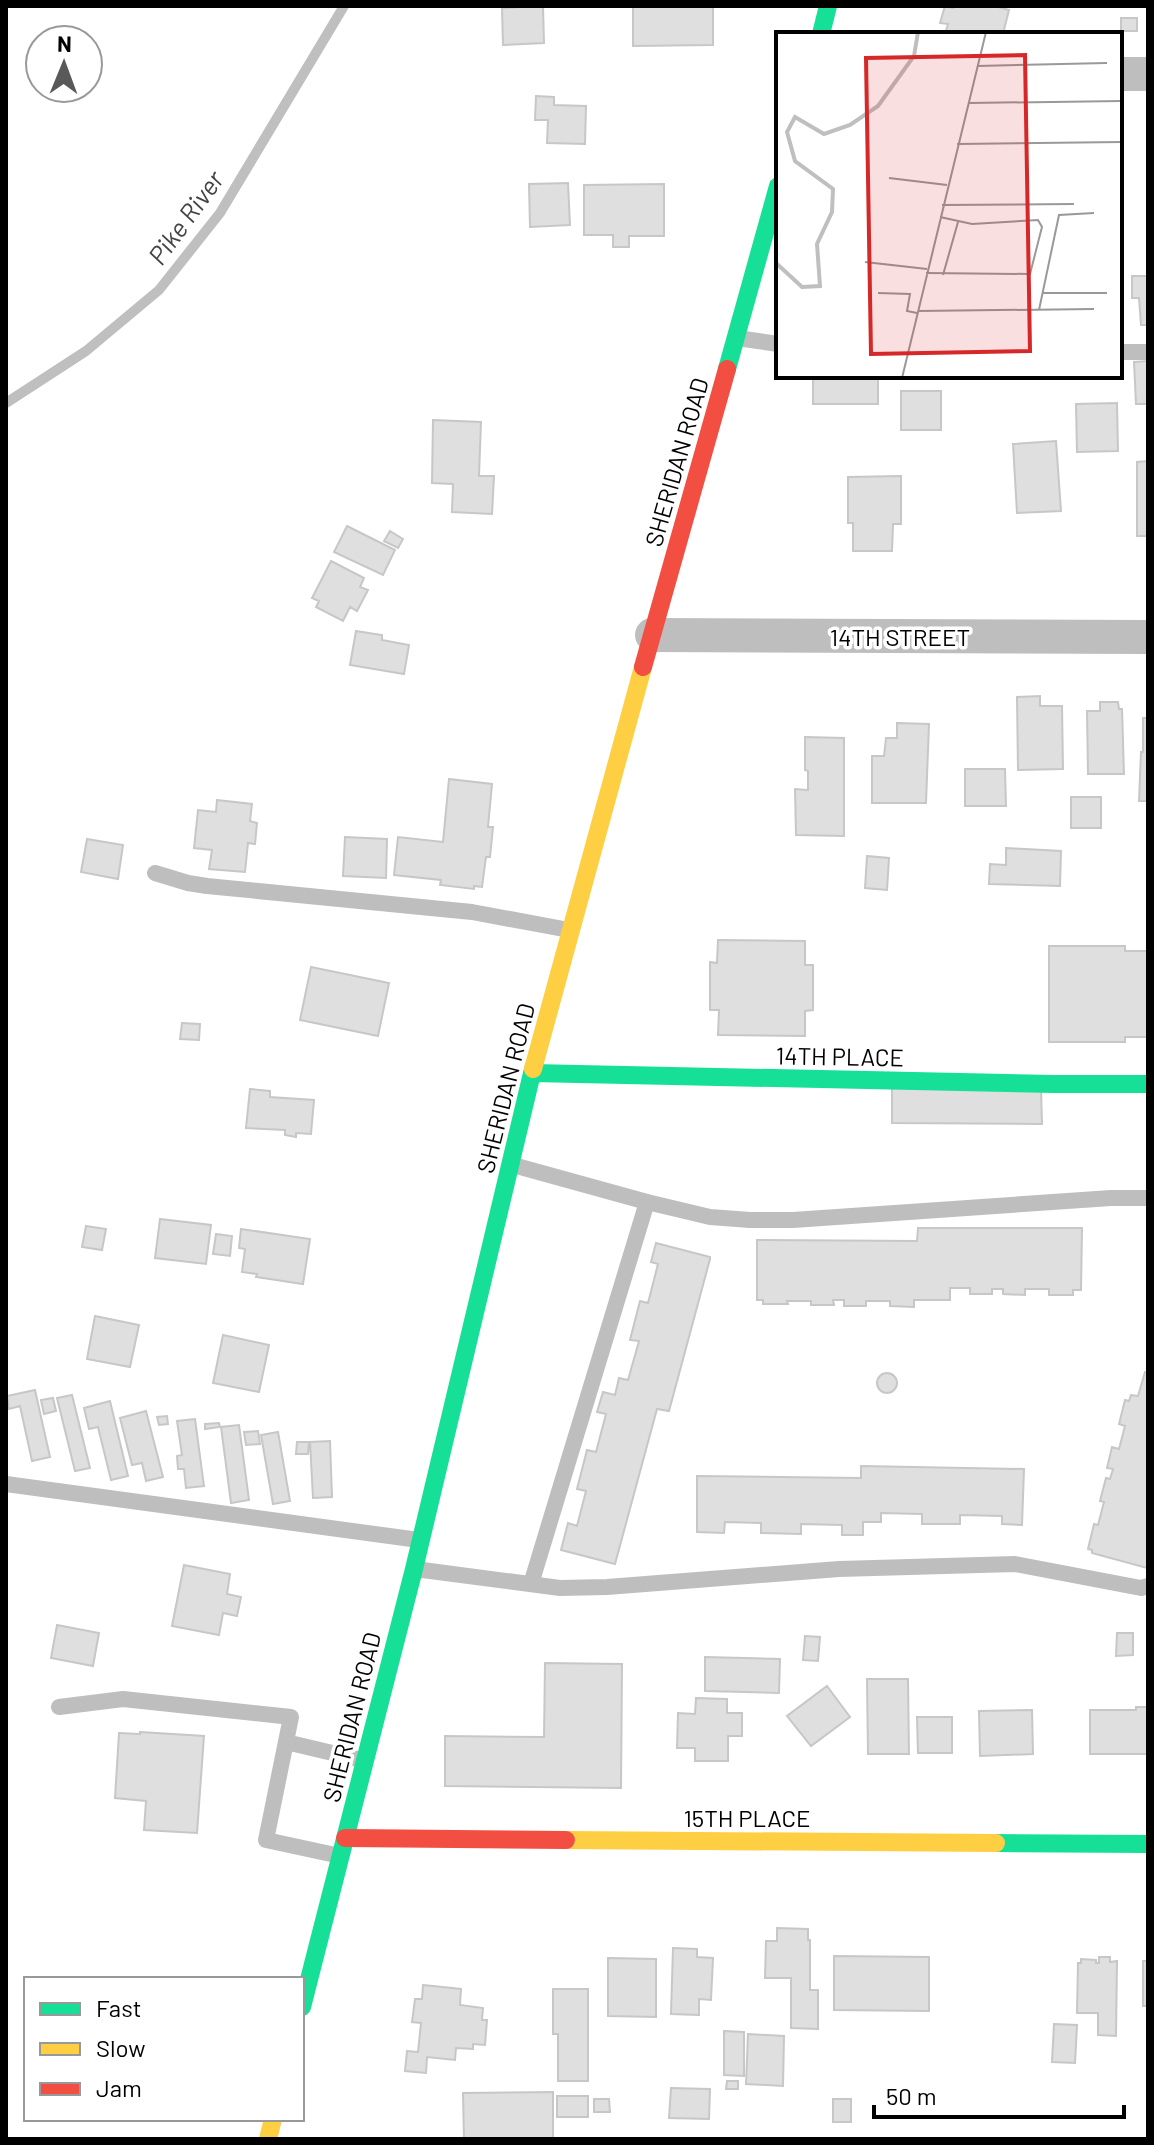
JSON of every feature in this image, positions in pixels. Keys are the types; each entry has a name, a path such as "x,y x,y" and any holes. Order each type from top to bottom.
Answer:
{"main road":[{"path":"822,32 828,6"},
{"name":"SHERIDAN ROAD","path":"304,1999 414,1569 532,1073 776,193"},
{"name":"14TH PLACE","path":"532,1073 1148,1084"},
{"name":"15TH PLACE","path":"345,1838 1148,1844"}],"street":[{"path":"1122,74 1148,74"},
{"name":"14TH STREET","path":"652,635 1148,637"}],"lane":[{"path":"735,338 776,344"},
{"path":"1122,352 1148,352"},
{"path":"155,873 207,886 472,912 571,930"},
{"path":"510,1164 710,1217 750,1220 1148,1198"},
{"path":"531,1584 647,1202"},
{"path":"6,1484 421,1540"},
{"path":"414,1569 560,1588 839,1569 1015,1564 1141,1588 1148,1586"},
{"path":"59,1707 123,1699 291,1717 266,1840 341,1856"},
{"path":"286,1742 365,1761"}],"building":[{"path":"543,6 544,43 503,45 502,8"},
{"path":"633,6 713,6 713,45 633,46"},
{"path":"945,6 995,6 1009,10 1004,32 946,32 948,24 940,23"},
{"path":"1121,18 1137,18 1137,31 1121,31"},
{"path":"536,96 554,97 554,105 586,106 585,144 547,143 548,120 535,120"},
{"path":"568,183 570,225 530,227 529,184"},
{"path":"664,184 664,236 629,236 629,247 613,247 613,235 584,235 584,185"},
{"path":"1132,276 1148,276 1148,325 1141,325 1139,298 1132,298"},
{"path":"1148,361 1148,404 1136,404 1134,362"},
{"path":"813,378 878,378 878,404 813,404"},
{"path":"901,391 941,391 941,430 901,430"},
{"path":"1117,403 1118,451 1077,452 1076,404"},
{"path":"433,420 481,422 479,476 494,476 492,514 452,512 453,484 432,483"},
{"path":"1056,441 1061,511 1017,513 1013,444"},
{"path":"1148,461 1148,536 1137,536 1137,462"},
{"path":"901,476 901,524 893,524 892,551 853,551 853,523 848,523 848,477"},
{"path":"347,526 395,550 383,575 334,552"},
{"path":"390,531 403,539 398,548 384,541"},
{"path":"331,561 364,578 360,587 368,590 357,611 350,607 343,621 316,607 319,601 312,598"},
{"path":"356,631 382,635 382,640 409,645 404,674 350,665"},
{"path":"1040,696 1040,706 1062,706 1063,769 1018,770 1017,697"},
{"path":"1100,702 1118,702 1119,709 1122,709 1124,774 1088,774 1087,711 1100,711"},
{"path":"1143,718 1148,718 1148,801 1139,801"},
{"path":"897,723 929,724 926,803 872,803 872,756 884,756 886,738 897,738"},
{"path":"805,737 844,738 844,836 796,835 795,789 808,790"},
{"path":"965,769 1005,769 1006,806 965,806"},
{"path":"449,779 492,784 488,827 493,827 490,857 486,857 482,887 440,885 441,880 394,875 398,837 443,842"},
{"path":"1071,797 1101,797 1101,828 1071,828"},
{"path":"217,800 252,804 250,821 257,823 255,844 248,843 245,872 209,869 212,850 194,848 198,810 216,812"},
{"path":"345,837 387,839 386,878 343,876"},
{"path":"87,839 123,845 118,879 81,872"},
{"path":"1006,848 1061,851 1060,886 989,884 990,864 1006,865"},
{"path":"867,856 889,858 887,890 865,888"},
{"path":"718,940 805,941 805,965 813,965 813,1010 805,1011 805,1036 718,1035 719,1010 710,1010 710,962 717,963"},
{"path":"1049,946 1125,946 1125,951 1148,951 1148,1037 1125,1037 1125,1042 1049,1042"},
{"path":"311,967 389,983 378,1036 300,1020"},
{"path":"182,1023 200,1024 199,1040 180,1039"},
{"path":"892,1088 1041,1088 1042,1124 892,1123"},
{"path":"250,1089 270,1091 270,1097 314,1100 311,1134 296,1133 296,1137 285,1135 285,1130 246,1128"},
{"path":"160,1219 211,1225 206,1264 155,1258"},
{"path":"86,1226 106,1229 102,1250 82,1247"},
{"path":"918,1228 1082,1228 1081,1290 1073,1290 1073,1295 1049,1295 1049,1289 1025,1289 1025,1295 1003,1294 1003,1289 992,1289 992,1294 970,1294 970,1288 950,1288 950,1300 914,1300 914,1307 890,1306 890,1301 866,1301 866,1306 844,1306 844,1300 833,1300 834,1305 811,1305 811,1301 763,1304 763,1300 757,1300 757,1240 917,1241"},
{"path":"241,1229 310,1239 303,1284 242,1272 245,1249 239,1248"},
{"path":"216,1234 232,1236 230,1256 213,1254"},
{"path":"656,1243 710,1259 669,1411 657,1409 615,1564 561,1550 568,1523 577,1526 586,1491 577,1489 587,1450 596,1452 606,1414 597,1412 603,1392 615,1395 619,1378 628,1380 639,1341 630,1340 640,1301 648,1303 658,1264 651,1262"},
{"path":"95,1316 139,1325 130,1367 87,1359"},
{"path":"223,1335 269,1345 259,1392 213,1383"},
{"path":"1145,1372 1148,1373 1147,1568 1092,1553 1088,1549 1104,1502 1100,1501 1106,1478 1110,1479 1113,1469 1107,1468 1112,1447 1119,1449 1125,1426 1119,1424 1125,1400 1129,1401 1131,1395 1138,1396"},
{"path":"887,1373 894,1376 897,1383 894,1390 887,1393 880,1390 877,1383 880,1376"},
{"path":"35,1390 50,1457 32,1461 20,1406 9,1409 7,1396"},
{"path":"72,1395 90,1468 75,1471 57,1398"},
{"path":"53,1398 56,1411 44,1414 41,1400"},
{"path":"110,1401 128,1476 111,1480 98,1427 89,1429 84,1408"},
{"path":"146,1411 163,1477 146,1481 142,1463 132,1465 120,1418"},
{"path":"167,1416 168,1424 159,1425 157,1417"},
{"path":"195,1419 204,1486 186,1488 184,1469 178,1469 177,1456 182,1455 177,1421"},
{"path":"219,1423 220,1427 205,1429 205,1424"},
{"path":"239,1425 249,1500 231,1503 221,1427"},
{"path":"258,1431 260,1444 246,1445 244,1432"},
{"path":"278,1432 290,1501 273,1504 261,1435"},
{"path":"330,1441 332,1497 313,1498 310,1442"},
{"path":"297,1442 309,1442 308,1454 296,1454"},
{"path":"861,1466 1024,1469 1022,1525 1002,1524 1002,1516 960,1515 960,1524 922,1524 922,1514 881,1513 881,1522 863,1522 863,1535 842,1535 842,1525 801,1524 801,1534 761,1533 761,1523 725,1522 724,1533 697,1532 697,1476 861,1478"},
{"path":"184,1565 230,1574 227,1594 241,1597 237,1616 223,1613 219,1635 172,1626"},
{"path":"57,1625 99,1633 93,1666 51,1658"},
{"path":"1117,1633 1133,1633 1133,1655 1116,1656"},
{"path":"805,1636 820,1637 818,1661 803,1660"},
{"path":"705,1657 780,1659 779,1693 705,1691"},
{"path":"545,1663 622,1664 621,1788 445,1786 445,1736 544,1737"},
{"path":"867,1679 908,1679 909,1754 868,1754"},
{"path":"827,1686 850,1717 811,1746 787,1716"},
{"path":"696,1698 727,1699 727,1713 742,1713 742,1736 728,1736 728,1761 695,1761 695,1748 677,1748 678,1713 695,1714"},
{"path":"1136,1707 1148,1707 1148,1754 1090,1754 1090,1710 1136,1710"},
{"path":"1032,1710 1033,1754 980,1756 979,1711"},
{"path":"917,1717 952,1717 952,1753 918,1753"},
{"path":"119,1733 204,1736 197,1833 144,1830 146,1801 115,1798"},
{"path":"777,1928 808,1929 810,1990 818,1990 818,2029 791,2028 791,1978 765,1978 766,1941 777,1941"},
{"path":"673,1948 697,1949 697,1957 713,1958 711,2000 699,1999 699,2015 671,2014"},
{"path":"834,1956 929,1957 929,2011 834,2010"},
{"path":"1099,1957 1110,1957 1110,1962 1117,1961 1116,2036 1098,2035 1098,2013 1077,2013 1078,1963 1081,1959 1099,1963"},
{"path":"608,1958 656,1959 656,2017 608,2016"},
{"path":"1143,1961 1148,1961 1148,2006 1143,2006"},
{"path":"423,1985 461,1989 460,2005 483,2008 482,2020 487,2020 485,2045 473,2044 473,2049 456,2048 455,2060 427,2057 426,2073 405,2071 407,2051 418,2052 421,2023 412,2022 415,1999 422,1999"},
{"path":"553,1989 588,1989 588,2081 558,2081 558,2034 553,2034"},
{"path":"1054,2024 1077,2025 1075,2063 1052,2062"},
{"path":"724,2031 744,2032 744,2076 724,2075"},
{"path":"748,2034 784,2036 783,2086 746,2084"},
{"path":"727,2081 738,2081 738,2089 726,2089"},
{"path":"671,2088 710,2089 709,2119 669,2118"},
{"path":"553,2092 553,2139 464,2139 463,2093"},
{"path":"557,2096 588,2096 588,2117 557,2117"},
{"path":"594,2099 609,2099 610,2112 594,2112"},
{"path":"833,2099 851,2099 851,2122 833,2122"}],"waterway":[{"name":"Pike River","path":"6,403 86,351 159,290 220,213 344,6"}],"traffic: fast":[{"path":"822,32 828,6"},
{"path":"727,369 776,193"},
{"path":"304,1999 414,1569 533,1069"},
{"path":"532,1073 1148,1084"},
{"path":"996,1843 1148,1844"}],"traffic: slow":[{"path":"533,1069 643,667"},
{"path":"566,1840 996,1843"},
{"path":"268,2139 272,2121"}],"traffic: jam":[{"path":"643,667 727,369"},
{"path":"345,1838 566,1840"}]}
